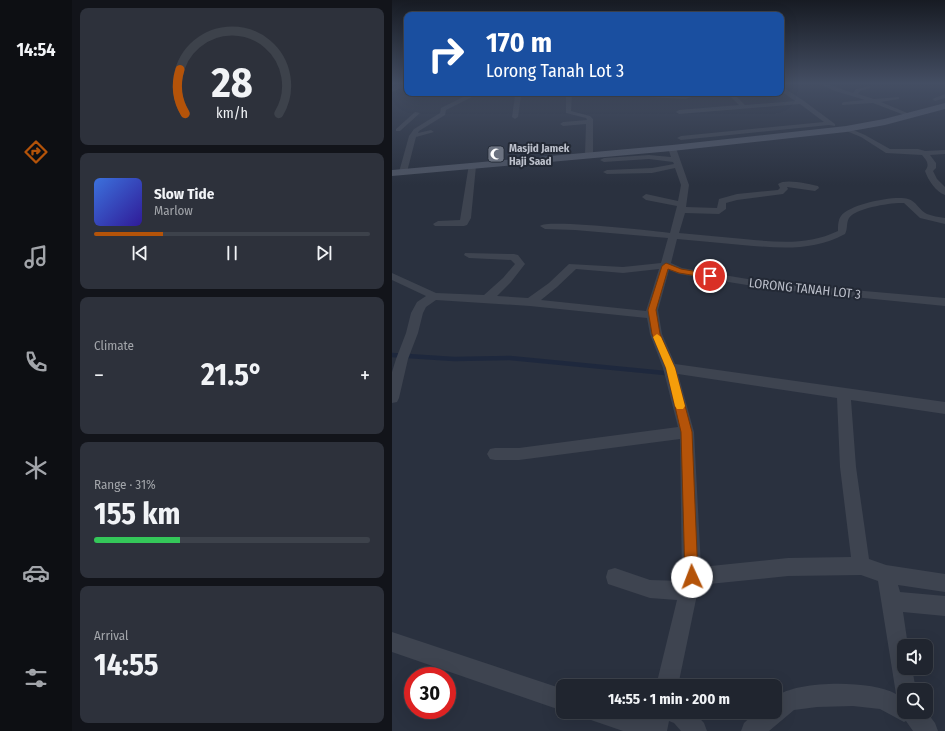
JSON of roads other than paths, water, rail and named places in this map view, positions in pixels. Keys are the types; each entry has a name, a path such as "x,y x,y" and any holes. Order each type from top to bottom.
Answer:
{"main road":[{"path":"392,173 589,155 677,153 843,130 900,117"}],"street":[{"path":"395,130 412,117"},
{"path":"403,172 414,133 437,117"},
{"path":"588,117 590,119 589,155"},
{"path":"822,117 843,130 863,136 889,151 918,151 926,153 945,152"},
{"path":"563,124 590,122"},
{"path":"604,160 649,157 677,153 830,123"},
{"path":"395,130 414,133 431,132"},
{"path":"607,172 656,170 677,153"},
{"path":"669,679 690,584 687,432 670,368 656,334 652,310 666,266 685,185 677,153"},
{"path":"926,153 932,163 932,168 930,171 931,178 935,184 943,189"},
{"path":"438,224 464,223 466,218 472,166"},
{"path":"646,197 681,207 719,211 722,209 722,201 737,197 780,192 784,189 782,184 815,188"},
{"path":"545,226 797,246 826,240 842,232 845,217 853,210 860,207 903,200 923,216 945,221"},
{"path":"469,255 514,257 520,264 507,280 487,299"},
{"path":"530,302 553,285 573,266 623,270 666,266"},
{"name":"LORONG TANAH LOT 3","path":"666,266 679,271 772,286 945,302"},
{"path":"392,276 434,296 530,302 653,314"},
{"path":"392,398 402,359 412,333 417,313 421,305 434,296"},
{"path":"670,368 945,408"},
{"path":"844,394 848,467 861,566"},
{"path":"495,454 519,454 687,432"},
{"path":"615,577 650,589 690,584 788,567 861,566 886,574 945,583"},
{"path":"886,574 904,683"},
{"path":"891,601 945,606"},
{"path":"392,642 556,698"},
{"path":"782,705 789,700 817,696 853,695 883,699 916,720"},
{"path":"620,719 656,731 659,719"},
{"path":"685,719 696,731"},
{"path":"752,731 765,719"}],"waterway":[{"path":"392,355 454,359 510,358 665,373"}],"place":[{"name":"Masjid Jamek Haji Saad","path":"496,154"}]}
